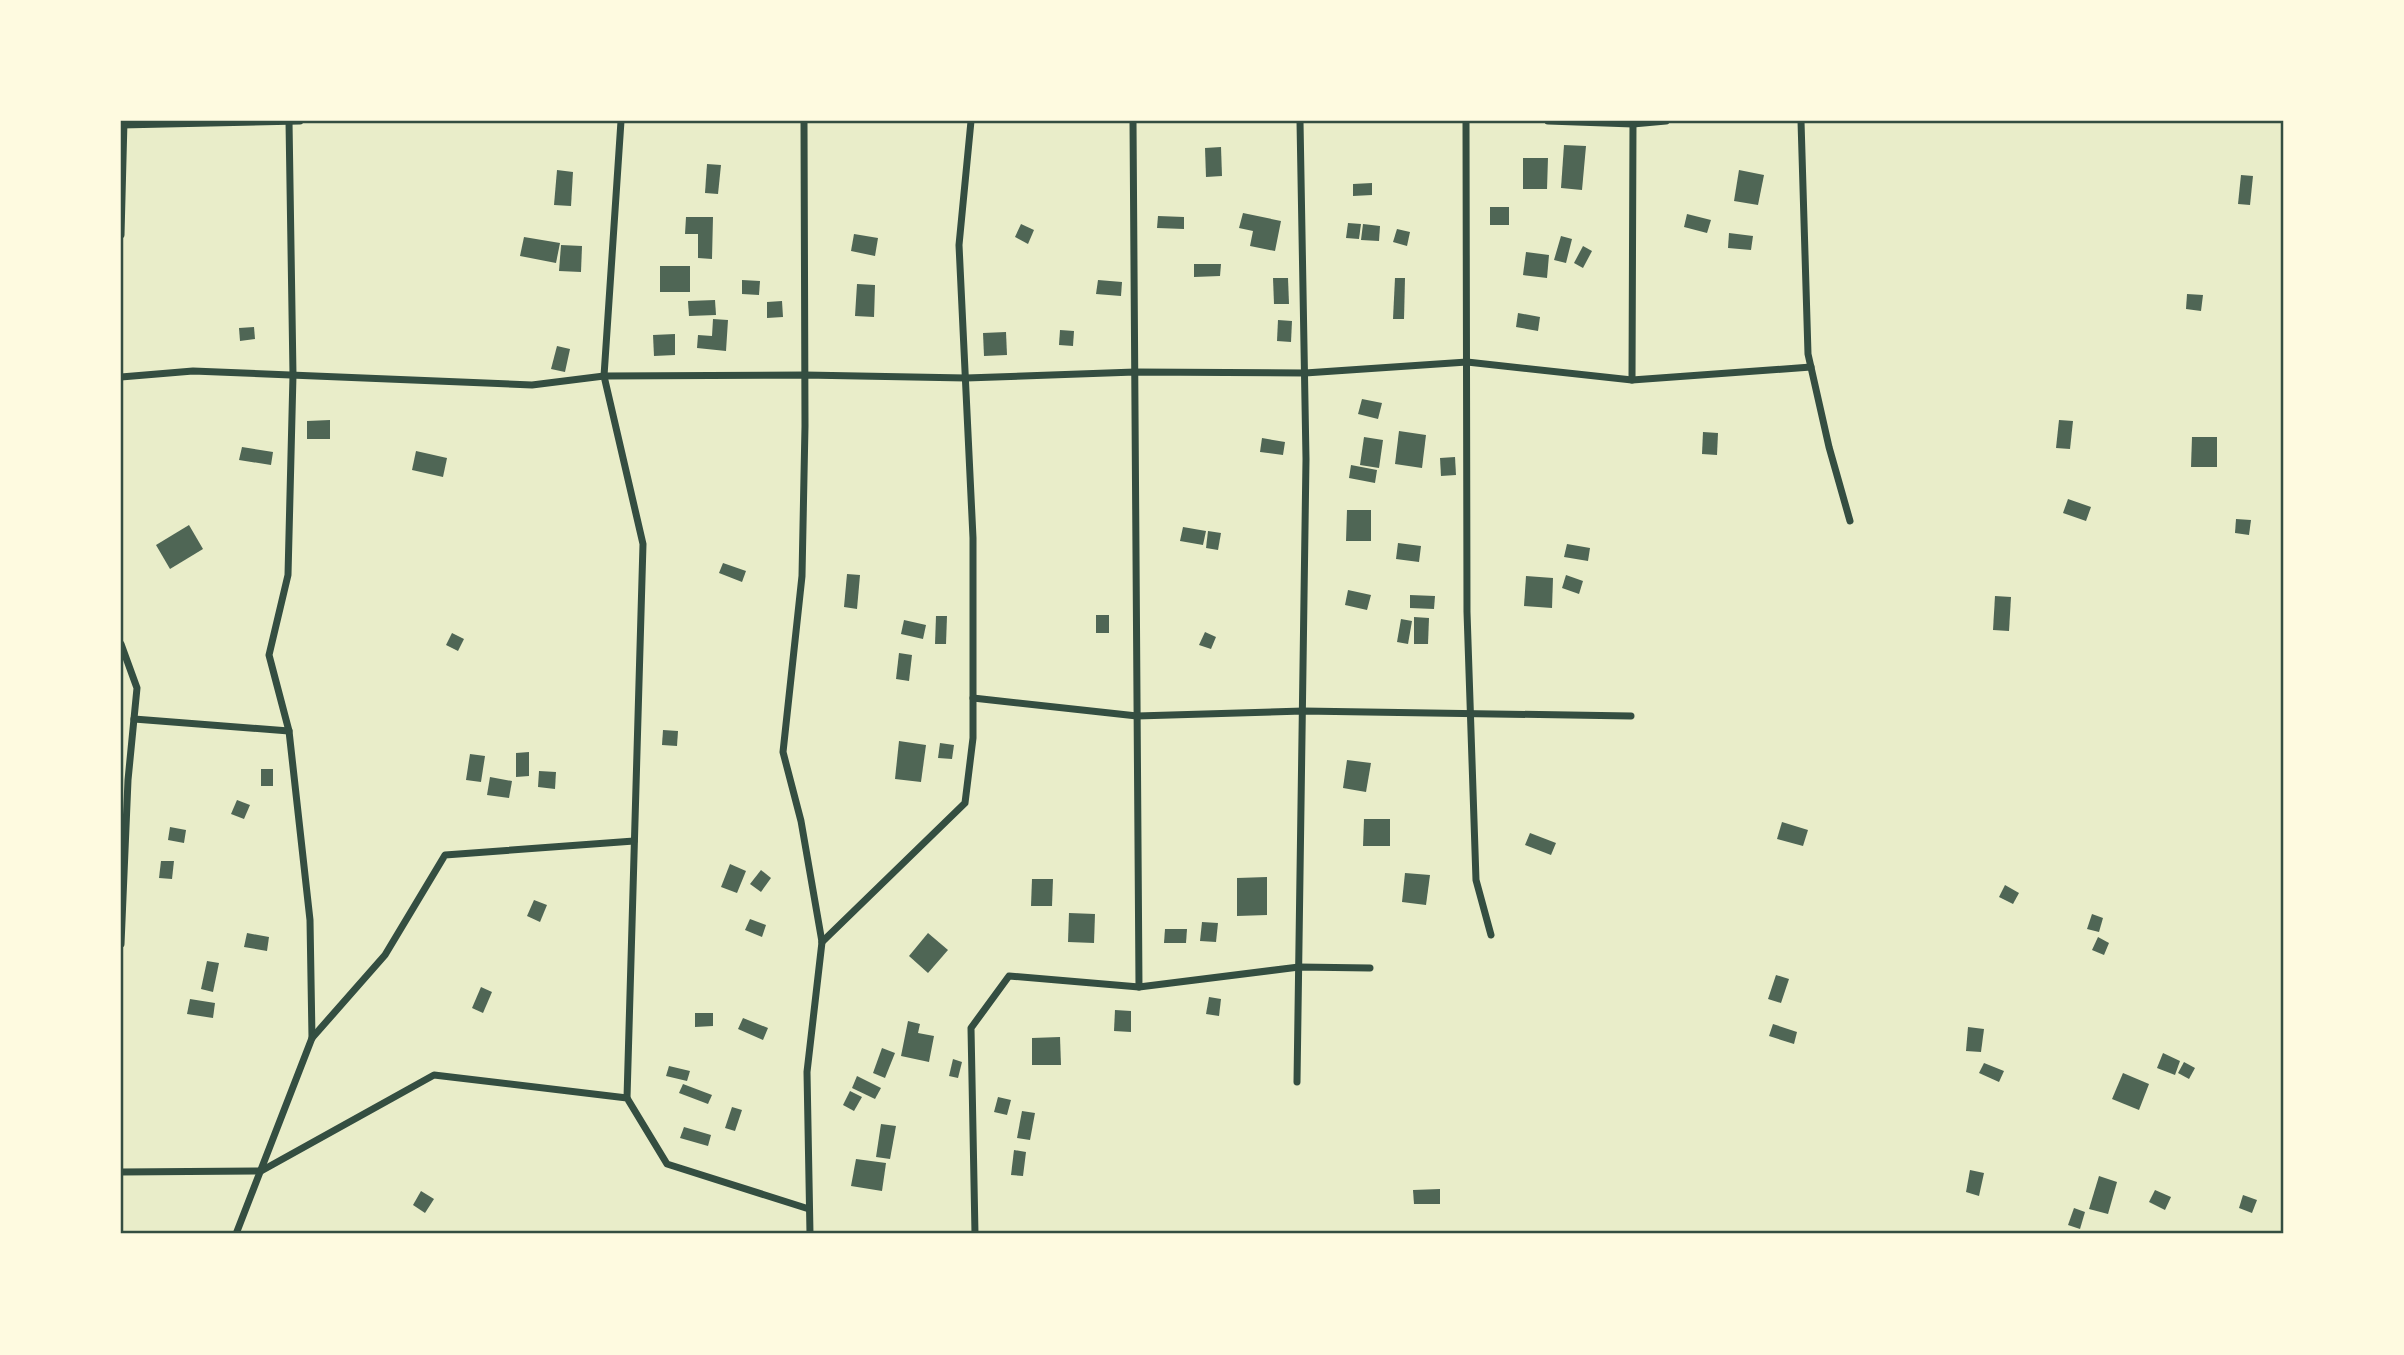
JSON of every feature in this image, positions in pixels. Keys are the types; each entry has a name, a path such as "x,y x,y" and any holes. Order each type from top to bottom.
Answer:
{"street":[{"path":"289,121 293,375 288,575 269,655 289,731 310,920 312,1038"},
{"path":"121,235 123,124 300,121"},
{"path":"621,121 604,376 643,544 627,1098 667,1164 809,1209"},
{"path":"804,121 805,375 802,576 783,752 801,821 822,942 807,1072 810,1234"},
{"path":"822,942 965,803 973,738 973,538 959,245 971,121"},
{"path":"1133,121 1139,987"},
{"path":"1297,1082 1307,459 1300,121"},
{"path":"1466,121 1467,612 1476,880 1491,935"},
{"path":"1548,121 1666,121"},
{"path":"1801,121 1808,354 1829,447 1850,521"},
{"path":"1632,380 1633,122"},
{"path":"121,377 192,371 532,385 604,376 805,375 966,378 1135,372 1305,373 1467,362 1632,380 1811,367"},
{"path":"121,644 137,688 128,780 121,944"},
{"path":"973,698 1137,716 1303,711 1631,716"},
{"path":"134,719 289,731"},
{"path":"236,1234 312,1038 385,955 446,855 634,841"},
{"path":"975,1234 971,1028 1009,976 1139,987 1299,967 1370,968"},
{"path":"121,1172 261,1171 433,1075 627,1098"}],"building":[{"path":"1564,145 1586,146 1582,190 1561,188"},
{"path":"1221,147 1222,176 1206,177 1205,148"},
{"path":"1523,158 1548,158 1547,189 1523,189"},
{"path":"707,164 721,165 718,194 705,193"},
{"path":"557,170 573,172 571,206 554,205"},
{"path":"1739,170 1764,175 1758,205 1734,201"},
{"path":"2241,175 2253,176 2250,205 2238,204"},
{"path":"1372,183 1372,195 1353,196 1353,184"},
{"path":"1490,207 1509,207 1509,225 1490,225"},
{"path":"1243,213 1281,221 1275,251 1250,246 1253,231 1239,228"},
{"path":"1687,214 1711,220 1707,233 1684,227"},
{"path":"1158,216 1184,217 1184,229 1157,228"},
{"path":"686,217 713,217 712,259 698,258 698,234 685,234"},
{"path":"1348,223 1361,224 1359,239 1346,238"},
{"path":"1021,224 1034,230 1028,244 1015,237"},
{"path":"1363,224 1380,226 1379,241 1361,240"},
{"path":"1397,229 1410,232 1407,246 1393,242"},
{"path":"1729,233 1753,236 1751,250 1728,248"},
{"path":"854,234 878,238 875,256 851,251"},
{"path":"1561,236 1572,239 1566,263 1554,260"},
{"path":"524,237 560,243 556,263 520,256"},
{"path":"561,245 582,246 581,272 559,271"},
{"path":"1583,246 1592,251 1583,268 1574,263"},
{"path":"1526,252 1549,255 1547,278 1523,275"},
{"path":"1194,264 1221,264 1220,276 1194,277"},
{"path":"660,266 690,266 690,292 660,292"},
{"path":"1273,278 1288,278 1289,304 1274,304"},
{"path":"1395,278 1405,278 1404,319 1393,319"},
{"path":"742,280 760,281 759,295 742,294"},
{"path":"1098,280 1122,282 1121,296 1096,294"},
{"path":"857,284 875,285 874,317 855,316"},
{"path":"2187,294 2203,295 2201,311 2186,309"},
{"path":"715,300 716,315 689,316 688,301"},
{"path":"782,301 783,317 767,318 767,302"},
{"path":"1518,313 1540,317 1538,331 1516,327"},
{"path":"713,319 728,320 726,351 697,348 698,335 712,336"},
{"path":"1278,320 1292,321 1291,342 1277,341"},
{"path":"254,327 255,339 240,341 239,328"},
{"path":"1060,330 1074,331 1073,346 1059,345"},
{"path":"1006,332 1007,355 984,356 983,333"},
{"path":"675,334 675,355 654,356 653,335"},
{"path":"557,346 570,349 565,372 551,369"},
{"path":"1362,399 1382,403 1378,419 1358,414"},
{"path":"330,420 330,439 307,439 307,421"},
{"path":"2059,420 2073,421 2070,449 2056,448"},
{"path":"1399,431 1426,435 1422,468 1395,464"},
{"path":"1703,432 1718,433 1717,455 1702,454"},
{"path":"1364,437 1383,440 1379,468 1360,465"},
{"path":"2192,437 2217,437 2217,467 2191,467"},
{"path":"1262,438 1285,442 1283,455 1260,452"},
{"path":"242,447 273,452 271,465 239,460"},
{"path":"416,451 447,458 443,477 412,470"},
{"path":"1455,457 1456,475 1441,476 1440,458"},
{"path":"1351,465 1377,470 1375,483 1349,478"},
{"path":"2068,499 2091,507 2086,521 2063,513"},
{"path":"1347,510 1371,510 1371,541 1346,541"},
{"path":"2236,519 2251,520 2249,535 2235,533"},
{"path":"189,525 203,549 170,569 156,545"},
{"path":"1183,527 1206,531 1203,545 1180,541"},
{"path":"1208,531 1221,533 1218,550 1206,548"},
{"path":"1398,543 1421,546 1419,562 1396,559"},
{"path":"1567,544 1590,548 1588,561 1564,557"},
{"path":"723,563 746,571 742,582 719,573"},
{"path":"847,574 860,575 857,609 844,607"},
{"path":"1566,575 1583,581 1579,594 1562,588"},
{"path":"1526,576 1553,578 1552,608 1524,606"},
{"path":"1348,590 1371,595 1367,610 1345,605"},
{"path":"1410,595 1435,596 1434,609 1410,608"},
{"path":"1995,596 2011,597 2009,631 1993,630"},
{"path":"1096,615 1109,615 1109,633 1096,633"},
{"path":"936,616 947,616 946,644 935,644"},
{"path":"1414,617 1429,618 1428,644 1414,644"},
{"path":"1401,619 1412,621 1408,644 1397,642"},
{"path":"904,620 926,625 923,639 901,634"},
{"path":"1205,632 1216,637 1211,649 1199,645"},
{"path":"452,633 464,639 458,651 446,645"},
{"path":"899,653 912,655 909,681 896,679"},
{"path":"663,730 678,731 677,746 662,745"},
{"path":"899,741 926,745 921,782 895,779"},
{"path":"940,743 954,745 952,759 938,758"},
{"path":"529,752 529,776 516,777 516,753"},
{"path":"470,754 485,756 481,782 466,780"},
{"path":"1347,760 1371,763 1366,792 1343,788"},
{"path":"261,769 273,769 273,786 261,786"},
{"path":"539,771 556,772 555,789 538,787"},
{"path":"490,777 512,781 509,798 487,795"},
{"path":"237,800 250,805 244,819 231,814"},
{"path":"1364,819 1390,819 1390,846 1363,846"},
{"path":"1782,822 1808,830 1803,846 1777,839"},
{"path":"170,827 186,830 184,843 168,840"},
{"path":"1530,833 1556,843 1551,855 1525,845"},
{"path":"161,861 174,861 172,879 159,878"},
{"path":"730,864 746,871 737,893 721,887"},
{"path":"761,870 771,878 761,892 750,884"},
{"path":"1405,873 1430,875 1426,905 1402,902"},
{"path":"1267,877 1267,915 1237,916 1237,878"},
{"path":"1032,879 1053,879 1052,906 1031,906"},
{"path":"2005,885 2019,893 2013,904 1999,897"},
{"path":"534,900 547,905 540,922 527,916"},
{"path":"1069,913 1095,914 1094,943 1068,942"},
{"path":"2092,914 2103,918 2099,932 2087,929"},
{"path":"750,919 766,925 762,937 745,930"},
{"path":"1202,922 1218,923 1216,942 1200,941"},
{"path":"1165,929 1187,929 1186,943 1164,943"},
{"path":"247,933 269,937 267,951 244,947"},
{"path":"928,933 948,950 928,973 909,956"},
{"path":"2098,937 2109,943 2104,955 2092,950"},
{"path":"207,961 219,963 213,992 201,989"},
{"path":"1776,975 1789,979 1781,1003 1768,999"},
{"path":"481,987 492,992 483,1013 472,1008"},
{"path":"1209,997 1221,999 1219,1016 1206,1014"},
{"path":"190,999 215,1003 213,1018 187,1014"},
{"path":"1115,1010 1131,1011 1131,1032 1114,1031"},
{"path":"695,1013 713,1013 713,1026 695,1027"},
{"path":"743,1018 768,1028 763,1040 738,1029"},
{"path":"908,1021 920,1024 918,1033 934,1036 929,1062 901,1056"},
{"path":"1773,1024 1797,1032 1794,1044 1769,1036"},
{"path":"1968,1027 1984,1029 1981,1052 1966,1051"},
{"path":"1060,1037 1061,1065 1032,1065 1032,1038"},
{"path":"882,1048 895,1053 885,1078 873,1073"},
{"path":"2163,1053 2180,1061 2175,1075 2157,1068"},
{"path":"953,1059 962,1062 958,1078 949,1076"},
{"path":"2184,1062 2195,1068 2189,1079 2178,1073"},
{"path":"1984,1063 2004,1071 1999,1082 1979,1073"},
{"path":"669,1066 690,1071 687,1081 666,1076"},
{"path":"2123,1073 2149,1084 2139,1110 2112,1099"},
{"path":"857,1076 881,1088 875,1099 852,1088"},
{"path":"683,1084 712,1095 708,1104 679,1093"},
{"path":"850,1091 862,1097 854,1111 843,1105"},
{"path":"998,1097 1011,1100 1007,1115 994,1112"},
{"path":"732,1107 742,1110 735,1131 725,1128"},
{"path":"1022,1111 1035,1113 1030,1140 1017,1138"},
{"path":"881,1124 896,1126 890,1159 876,1157"},
{"path":"684,1127 711,1135 708,1146 680,1138"},
{"path":"1014,1150 1026,1152 1023,1176 1011,1175"},
{"path":"856,1159 886,1163 882,1191 851,1186"},
{"path":"1970,1170 1984,1173 1979,1196 1966,1192"},
{"path":"2099,1176 2117,1182 2108,1214 2089,1209"},
{"path":"1440,1189 1440,1204 1414,1204 1413,1190"},
{"path":"2155,1190 2171,1197 2165,1210 2149,1202"},
{"path":"421,1191 434,1199 425,1213 413,1205"},
{"path":"2243,1195 2257,1200 2252,1213 2239,1208"},
{"path":"2074,1208 2085,1212 2080,1229 2068,1225"}]}
